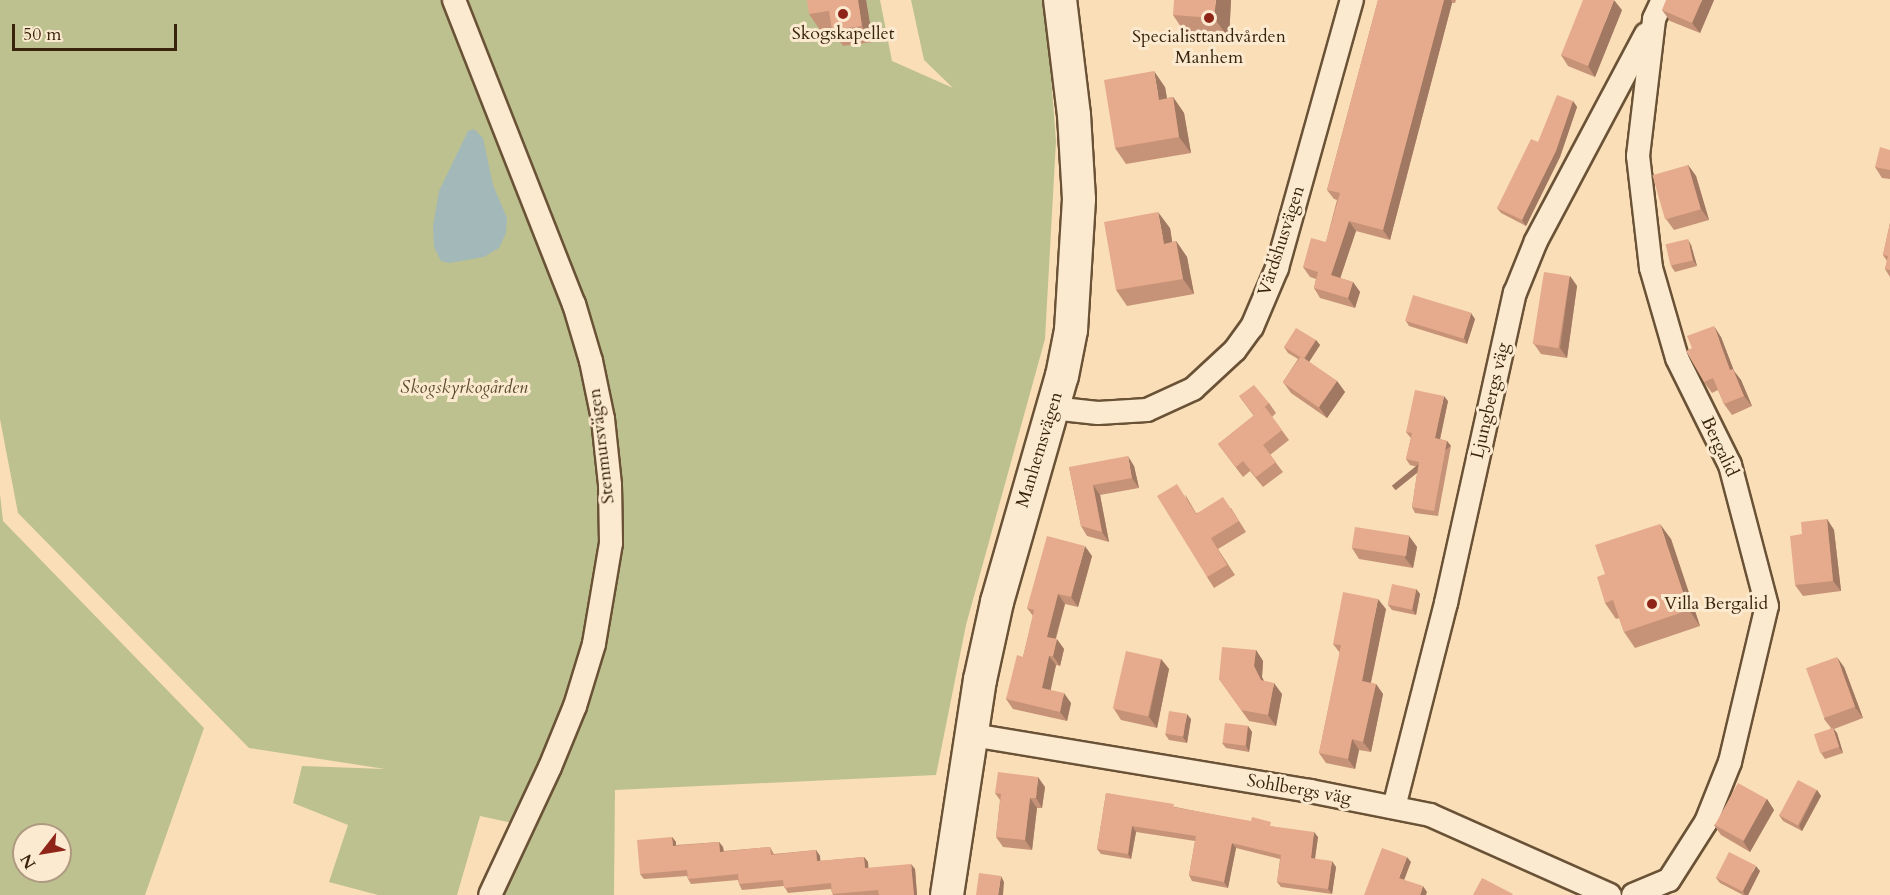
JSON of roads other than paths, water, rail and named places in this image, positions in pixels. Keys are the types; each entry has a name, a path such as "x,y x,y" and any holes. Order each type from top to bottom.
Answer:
{"street":[{"name":"Stenmursvägen","path":"454,0 574,304 591,361 603,419 610,485 611,543 594,644 575,706 550,767 490,895"},
{"name":"Manhemsvägen","path":"947,895 980,680 997,602 1052,408 1071,330 1079,198 1074,115 1060,0"},
{"name":"Värdshusvägen","path":"1052,408 1098,413 1147,410 1193,389 1236,350 1252,327 1277,268 1352,0"},
{"name":"Ljungbergs väg","path":"1394,807 1448,592 1515,293 1536,241 1659,10"},
{"name":"Bergalid","path":"1633,895 1669,880 1706,822 1730,762 1767,606 1731,465 1677,358 1651,268 1638,156 1659,10"},
{"name":"Sohlbergs väg","path":"972,735 1394,807 1445,820 1610,895"}],"place":[{"name":"Skogskapellet","path":"843,14"},
{"name":"Specialisttandvården Manhem","path":"1209,18"},
{"name":"Villa Bergalid","path":"1652,604"}],"park label":[{"name":"Skogskyrkogården","path":"464,388"}]}
